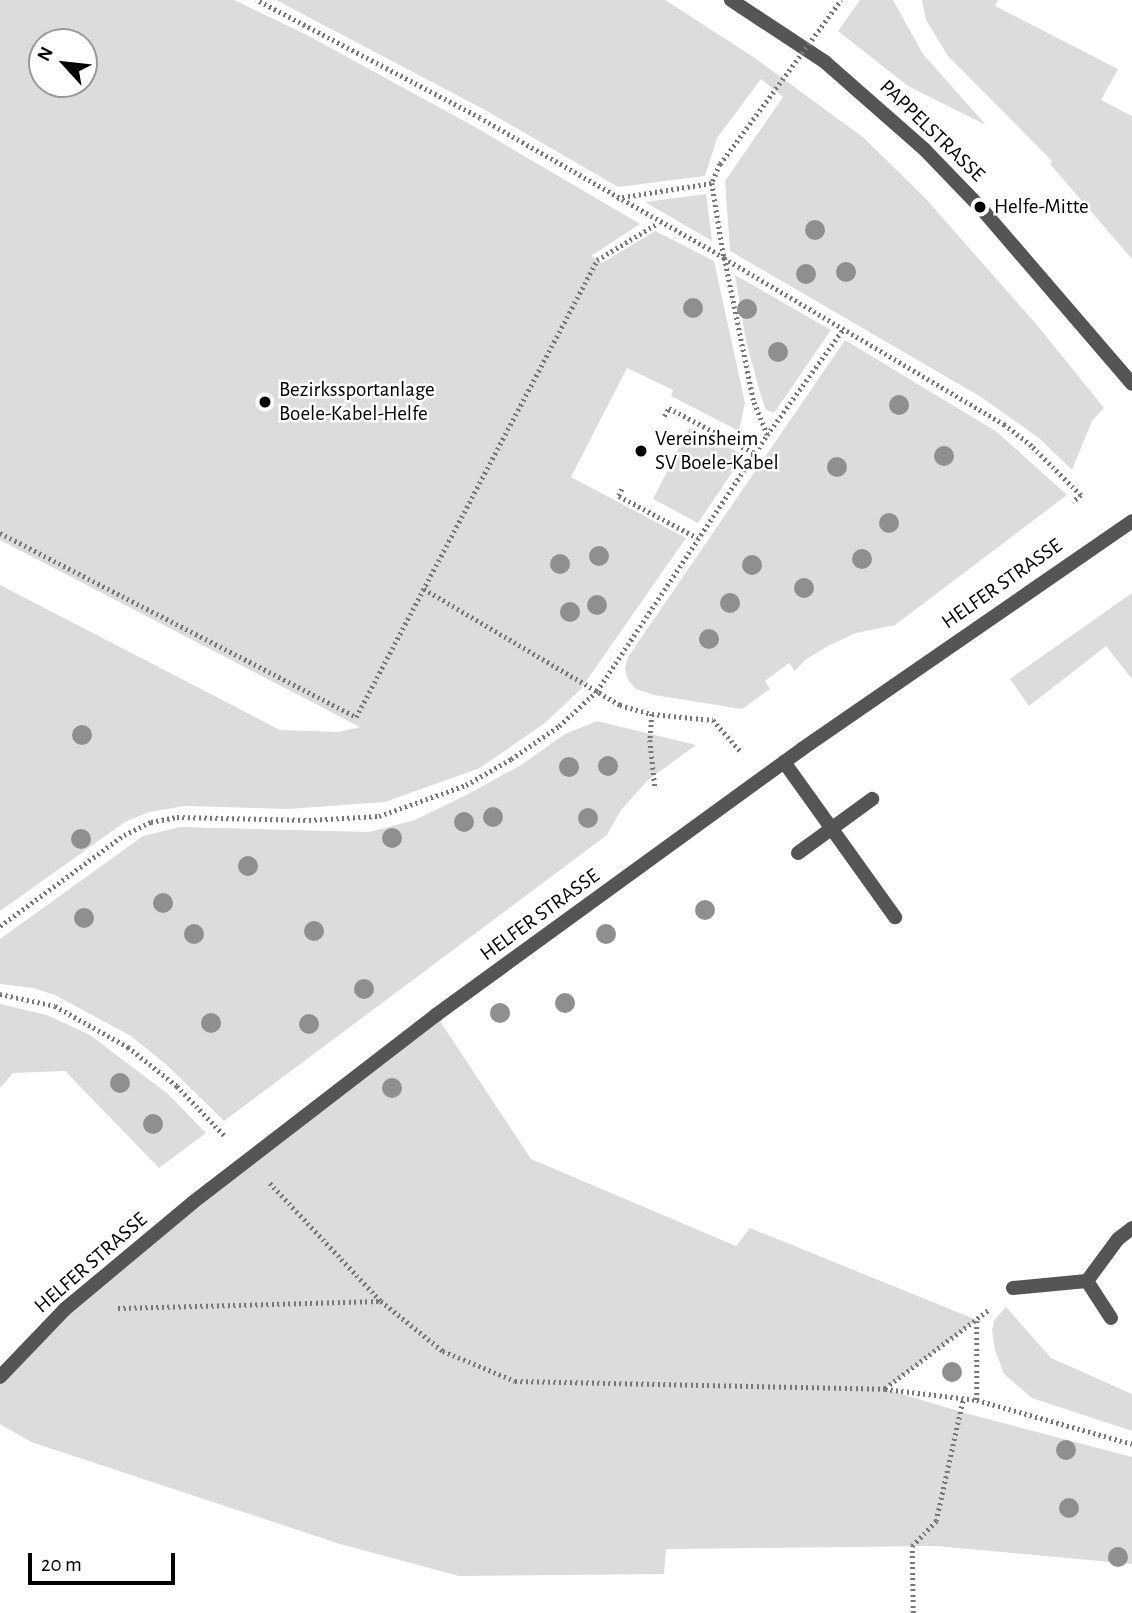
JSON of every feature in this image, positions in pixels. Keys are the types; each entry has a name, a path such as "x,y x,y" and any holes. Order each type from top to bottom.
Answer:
{"street":[{"name":"PAPPELSTRASSE","path":"731,0 825,62 925,150 980,206 1132,384"},
{"name":"HELFER STRASSE","path":"0,1377 65,1309 246,1161 436,1015 784,762 1132,521"},
{"path":"784,762 895,917"},
{"path":"799,853 872,799"},
{"path":"1013,1289 1087,1282 1118,1239 1132,1228"},
{"path":"1087,1282 1111,1318"}],"path":[{"path":"256,0 480,118 844,328 1004,424 1034,447 1081,495 1073,502"},
{"path":"767,435 753,400 724,258 712,183 720,164 841,0"},
{"path":"616,198 712,183"},
{"path":"0,533 356,717 597,260 658,223"},
{"path":"0,926 124,835 151,821 177,817 309,820 379,816 466,785 512,759 559,726 597,691 754,453 844,328"},
{"path":"664,416 669,408 754,453"},
{"path":"622,489 619,496 698,538"},
{"path":"424,589 620,705 652,714 713,720 763,777"},
{"path":"652,714 650,740 655,787"},
{"path":"0,994 55,1006 128,1047 177,1086 246,1161 288,1199 382,1301 443,1351 515,1381 885,1389 977,1400 1132,1444"},
{"path":"885,1389 977,1320 1013,1289"},
{"path":"65,1309 382,1301"},
{"path":"977,1320 977,1400"},
{"path":"912,1613 912,1546 936,1521 963,1399"}],"shaded area":[{"name":"Bezirkssportanlage Boele-Kabel-Helfe","path":"0,0 234,0 307,35 475,127 640,224 591,256 602,263 655,231 714,261 745,403 739,431 671,396 673,390 627,368 571,477 686,538 580,690 545,723 480,768 385,802 288,809 185,806 149,812 125,822 0,911 0,585 280,730 338,732 360,727 0,540"},
{"path":"276,0 665,0 755,58 864,138 926,199 1037,325 1104,408 1092,421 1072,470 1039,438 981,397 730,251 725,181 783,97 761,79 717,138 705,176 618,187 485,110"},
{"path":"860,0 893,0 923,54 986,125 908,86 838,31"},
{"path":"922,0 998,0 995,6 1118,69 1101,100 1132,116 1132,259 1050,164 1052,161 948,56 926,20"},
{"path":"706,194 712,241 645,202"},
{"path":"735,275 831,330 774,413 766,410 761,396 746,341"},
{"path":"845,340 997,432 1067,495 895,625 856,633 805,660 795,671 789,663 765,681 770,689 742,709 654,695 636,689 628,680 625,669 628,657"},
{"path":"689,428 744,455 698,523 653,499"},
{"path":"1132,593 1132,679 1106,646 1029,706 1010,679"},
{"path":"597,721 696,745 648,780 621,810 607,835 224,1121 168,1066 131,1036 55,995 33,988 0,984 0,939 143,836 180,827 369,832 415,820 521,765 565,734"},
{"path":"0,1004 47,1015 90,1035 168,1094 206,1133 159,1168 65,1071 13,1073 0,1088"},
{"path":"436,1015 531,1159 736,1246 750,1228 977,1320 885,1389 1132,1457 1132,1564 936,1546 666,1549 664,1574 459,1576 340,1544 31,1442 0,1424 0,1377 65,1309"},
{"path":"1006,1307 1051,1358 1132,1394 1132,1431 1032,1398 1004,1374 995,1350 992,1330 995,1319"}],"place":[{"name":"Helfe-Mitte","path":"980,207"},
{"name":"Bezirkssportanlage Boele-Kabel-Helfe","path":"265,402"},
{"name":"Vereinsheim SV Boele-Kabel","path":"641,451"}]}
